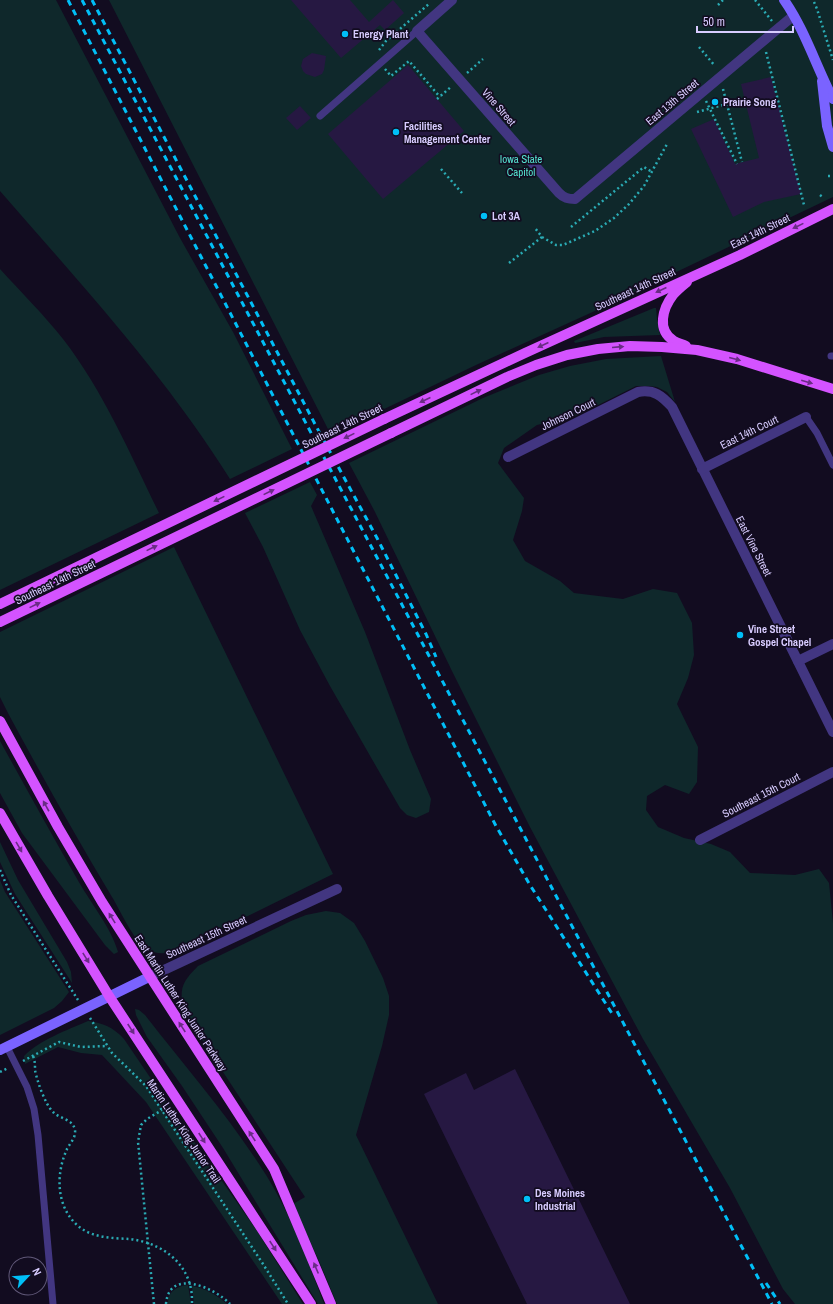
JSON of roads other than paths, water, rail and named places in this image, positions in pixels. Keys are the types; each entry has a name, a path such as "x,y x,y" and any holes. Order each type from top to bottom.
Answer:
{"main road":[{"name":"East 14th Street","path":"696,274 740,255 833,209"},
{"path":"696,274 674,293 667,305 662,320 665,332 673,341 697,350 737,359 833,389"},
{"name":"Southeast 14th Street","path":"0,604 384,420 696,274"},
{"name":"Southeast 14th Street","path":"0,622 507,377 536,365 567,355 598,349 630,346 697,350"},
{"name":"East Martin Luther King Junior Parkway","path":"0,721 58,827 102,902 274,1169 331,1304"},
{"path":"0,813 48,896 109,996 311,1304"}],"street":[{"path":"417,30 452,0"},
{"path":"784,0 805,38 833,99"},
{"name":"East 13th Street","path":"564,197 575,199 793,16"},
{"name":"Vine Street","path":"417,30 549,182 564,197"},
{"path":"821,75 827,126 833,147"},
{"name":"East Vine Street","path":"638,392 646,390 656,392 672,407 833,732"},
{"name":"Johnson Court","path":"508,457 638,392"},
{"name":"East 14th Court","path":"702,469 806,417"},
{"path":"798,661 833,644"},
{"name":"Southeast 15th Court","path":"700,840 833,772"},
{"name":"Southeast 15th Street","path":"3,1049 109,996 337,889"}],"lane":[{"path":"320,116 417,30"},
{"path":"806,417 817,433 833,466"},
{"path":"3,1049 16,1065 27,1087 34,1109 38,1135 54,1304"}],"railway":[{"path":"68,0 496,826 530,885 613,1015"},
{"path":"82,0 772,1304"},
{"path":"92,0 316,426 377,538 426,634 436,657"},
{"path":"766,1283 780,1304"}],"place":[{"name":"Energy Plant","path":"345,34"},
{"name":"Prairie Song","path":"715,102"},
{"name":"Facilities Management Center","path":"396,132"},
{"name":"Lot 3A","path":"484,216"},
{"name":"Vine Street Gospel Chapel","path":"740,635"},
{"name":"Des Moines Industrial","path":"527,1199"}],"park label":[{"name":"Iowa State Capitol","path":"521,165"}]}
